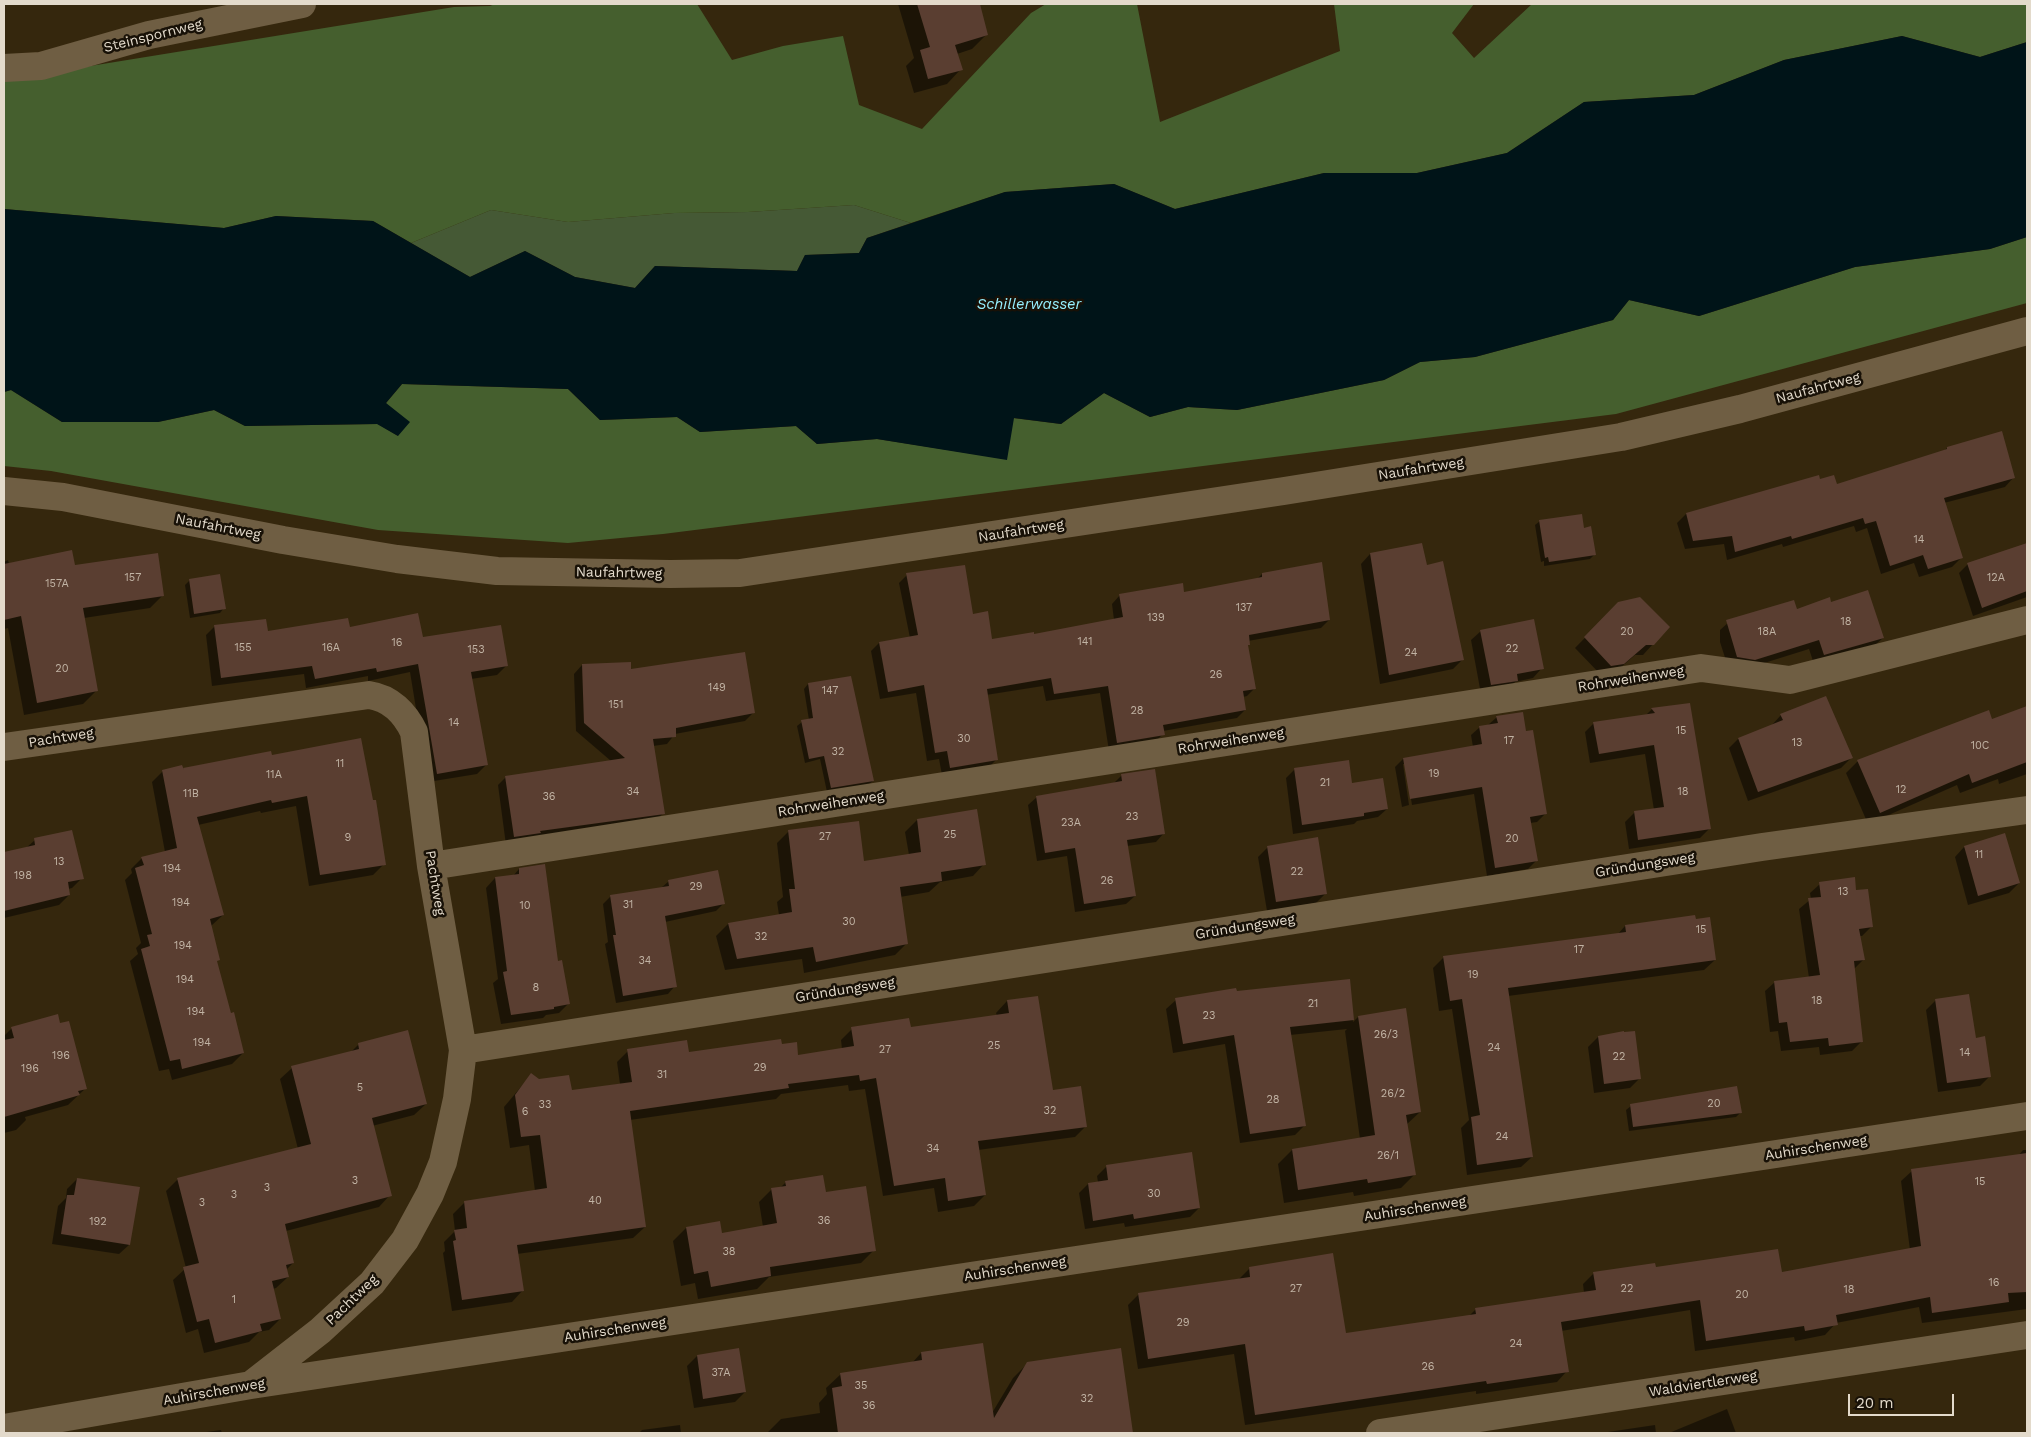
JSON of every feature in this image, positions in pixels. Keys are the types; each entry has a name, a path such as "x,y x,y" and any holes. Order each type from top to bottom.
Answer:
{"street":[{"name":"Steinspornweg","path":"4,68 41,66 149,35 302,4"},
{"name":"Naufahrtweg","path":"4,491 63,497 283,540 397,559 497,571 670,574 740,573 1264,494 1621,436 1740,409 2027,331"},
{"name":"Rohrweihenweg","path":"431,866 1701,668 1790,680 2027,620"},
{"name":"Pachtweg","path":"4,747 359,697 378,697 408,718 414,732 431,866 463,1050 457,1099 443,1162 430,1194 405,1240 372,1283 320,1331 251,1385"},
{"name":"Gründungsweg","path":"463,1050 1762,846 2027,810"},
{"name":"Auhirschenweg","path":"4,1428 251,1385 2027,1116"},
{"name":"Waldviertlerweg","path":"1380,1433 2027,1335"}],"green space":[{"path":"495,4 697,4 732,60 783,46 843,36 859,105 922,129 1031,13 1046,4 1137,4 1160,122 1340,51 1334,4 1474,4 1452,33 1474,58 1532,4 2027,4 2027,42 1980,57 1902,36 1784,60 1694,95 1584,102 1507,153 1417,173 1324,173 1175,209 1114,184 1005,192 911,223 854,205 748,212 674,213 568,222 491,210 411,243 373,221 276,216 224,228 4,209 4,80 454,7 490,6"},
{"path":"854,205 911,223 867,238 859,253 805,255 797,271 655,266 635,288 575,277 525,251 470,277 411,243 491,210 568,222 674,213 748,212"},
{"path":"2027,237 2027,303 1616,414 663,534 568,543 378,530 51,471 4,466 4,392 11,390 62,422 158,422 214,410 245,426 378,424 398,436 386,403 402,384 568,389 600,420 677,417 700,432 796,426 817,444 877,439 1006,459 1013,418 1061,424 1104,393 1150,417 1188,407 1237,410 1384,380 1420,362 1475,357 1613,320 1629,300 1699,316 1855,267 1990,249"}],"water":[{"name":"Schillerwasser","path":"1902,36 1980,57 2027,42 2027,237 1990,249 1855,267 1699,316 1629,300 1613,320 1475,357 1420,362 1384,380 1237,410 1188,407 1150,417 1104,393 1061,424 1014,418 1007,460 877,439 817,444 796,426 700,432 677,417 600,420 568,389 402,384 386,403 410,422 398,436 377,424 245,426 214,410 158,422 62,422 11,390 4,392 4,209 224,228 276,216 373,221 470,277 525,251 575,277 635,288 655,266 797,271 805,255 859,253 867,238 1005,192 1114,184 1175,209 1324,173 1417,173 1507,153 1584,102 1694,95 1784,60"}],"building":[{"path":"917,4 980,4 988,35 955,45 963,70 928,79 920,50 930,47"},
{"path":"2002,431 2015,478 1944,498 1963,558 1928,569 1923,555 1890,566 1876,521 1865,524 1863,518 1792,539 1791,536 1735,552 1732,536 1693,541 1686,513 1819,475 1820,479 1834,475 1837,484 1947,449 1947,447"},
{"path":"1582,514 1584,528 1591,526 1596,555 1549,562 1548,557 1545,558 1539,520"},
{"path":"1422,543 1427,565 1443,561 1464,660 1389,675 1370,553"},
{"path":"2027,543 2027,591 1982,608 1967,563"},
{"path":"72,550 75,565 158,553 164,596 83,608 98,691 37,703 21,616 4,620 4,564"},
{"path":"1322,562 1330,620 1249,635 1250,645 1248,645 1256,689 1243,691 1246,710 1163,725 1165,735 1117,743 1108,686 1054,694 1051,678 987,689 998,760 950,768 947,751 935,753 924,685 888,692 879,642 918,635 906,573 965,565 973,614 988,611 992,639 1034,632 1034,634 1123,617 1119,594 1183,583 1184,592 1262,577 1262,573"},
{"path":"220,574 226,609 194,614 189,579"},
{"path":"1868,590 1884,638 1824,655 1819,640 1755,660 1737,657 1726,620 1794,600 1797,609 1830,597 1831,602"},
{"path":"1640,597 1670,627 1654,645 1646,645 1624,664 1611,666 1584,637 1618,602"},
{"path":"418,613 423,637 501,625 508,666 471,672 488,765 437,774 418,664 377,672 376,668 315,679 312,666 221,678 214,625 266,619 268,631 348,618 350,627"},
{"path":"1534,619 1544,669 1517,674 1518,681 1491,685 1480,630"},
{"path":"745,652 755,713 676,728 676,737 653,739 665,814 540,831 541,833 514,837 505,776 625,758 584,723 582,664 631,662 631,669"},
{"path":"851,676 874,781 831,788 824,756 809,759 801,720 813,718 808,683"},
{"path":"1826,696 1853,758 1758,792 1738,738 1783,720 1780,714"},
{"path":"1690,703 1711,829 1638,840 1634,811 1664,807 1654,745 1599,754 1593,722 1655,713 1651,708"},
{"path":"2027,706 2027,762 1972,783 1969,774 1880,813 1857,760 1989,710 1992,719"},
{"path":"1523,712 1526,731 1533,730 1547,814 1530,817 1538,861 1495,868 1482,787 1410,799 1403,758 1482,744 1479,726 1498,723 1496,716"},
{"path":"361,738 373,800 376,800 386,865 320,875 307,796 272,803 271,800 197,817 224,915 210,919 220,960 217,961 231,1013 234,1012 244,1053 182,1069 180,1059 170,1061 141,949 150,946 147,935 152,934 135,868 144,865 141,857 177,848 162,770 182,765 183,768 271,751 272,755"},
{"path":"1349,760 1352,783 1383,778 1388,809 1364,813 1364,816 1302,825 1294,768"},
{"path":"1155,769 1165,834 1127,840 1136,896 1084,904 1075,848 1045,853 1036,796 1122,781 1121,774"},
{"path":"977,809 986,865 941,872 942,881 900,887 908,944 816,962 813,947 737,959 728,923 792,912 789,889 795,889 788,830 859,821 864,861 921,852 917,819"},
{"path":"72,830 84,879 68,882 70,895 4,911 4,852 35,845 34,838"},
{"path":"2005,833 2020,883 1978,896 1964,846"},
{"path":"1318,837 1327,894 1276,902 1267,846"},
{"path":"545,864 558,961 562,960 570,1004 554,1007 554,1009 511,1015 503,972 507,971 495,877 519,874 519,868"},
{"path":"718,870 725,904 665,916 677,987 623,996 613,935 616,935 610,895 669,886 668,880"},
{"path":"1855,877 1856,890 1868,889 1873,927 1859,929 1865,960 1854,961 1863,1042 1829,1046 1828,1038 1790,1042 1787,1022 1779,1023 1774,981 1820,975 1808,898 1821,897 1819,882"},
{"path":"1695,915 1696,919 1710,917 1716,960 1508,988 1533,1157 1477,1165 1471,1117 1480,1115 1462,999 1450,1001 1443,956 1626,932 1625,925"},
{"path":"1350,979 1354,1020 1290,1027 1306,1126 1250,1134 1234,1035 1183,1044 1175,998 1236,988 1237,991"},
{"path":"1969,994 1976,1038 1985,1036 1991,1077 1947,1083 1935,999"},
{"path":"1038,996 1053,1090 1081,1086 1087,1127 978,1141 986,1195 948,1201 945,1178 894,1186 876,1078 860,1081 859,1075 788,1084 789,1088 630,1111 646,1227 517,1245 524,1291 462,1300 453,1241 456,1240 454,1230 467,1228 464,1201 547,1188 540,1135 521,1137 515,1095 531,1073 539,1079 569,1075 572,1090 632,1082 627,1049 687,1040 689,1052 781,1039 782,1044 797,1042 798,1055 854,1046 851,1027 909,1018 911,1027 1009,1013 1007,1000"},
{"path":"1406,1008 1421,1112 1406,1115 1416,1175 1368,1183 1367,1179 1298,1190 1292,1149 1375,1135 1358,1016"},
{"path":"58,1014 60,1023 69,1021 87,1089 78,1091 80,1095 4,1117 4,1040 14,1038 11,1027"},
{"path":"408,1030 427,1104 372,1118 392,1196 285,1224 294,1263 286,1265 289,1277 272,1281 281,1319 260,1324 262,1331 215,1343 209,1319 197,1322 183,1267 199,1263 177,1178 311,1144 291,1066 359,1049 358,1043"},
{"path":"1635,1031 1641,1079 1604,1084 1598,1036"},
{"path":"1737,1086 1742,1113 1633,1127 1630,1104"},
{"path":"1192,1152 1200,1208 1134,1219 1133,1214 1093,1221 1088,1183 1108,1180 1106,1165"},
{"path":"2027,1153 2027,1292 2008,1293 2009,1302 1932,1313 1930,1297 1836,1315 1838,1325 1805,1331 1804,1326 1706,1341 1700,1300 1561,1322 1569,1372 1487,1384 1486,1381 1255,1415 1245,1344 1148,1359 1138,1293 1250,1277 1249,1267 1333,1253 1346,1333 1476,1314 1475,1308 1596,1290 1593,1272 1655,1263 1656,1267 1778,1249 1782,1272 1921,1246 1911,1169"},
{"path":"823,1175 826,1192 866,1186 876,1251 770,1267 771,1276 711,1287 708,1271 694,1274 686,1227 720,1221 722,1233 777,1223 771,1188 786,1186 785,1181"},
{"path":"77,1178 140,1187 130,1245 61,1234 67,1195 74,1195"},
{"path":"983,1343 994,1418 1027,1362 1121,1348 1133,1433 838,1433 832,1388 842,1386 840,1373 922,1360 921,1352"},
{"path":"739,1348 746,1392 703,1399 697,1355"}]}
